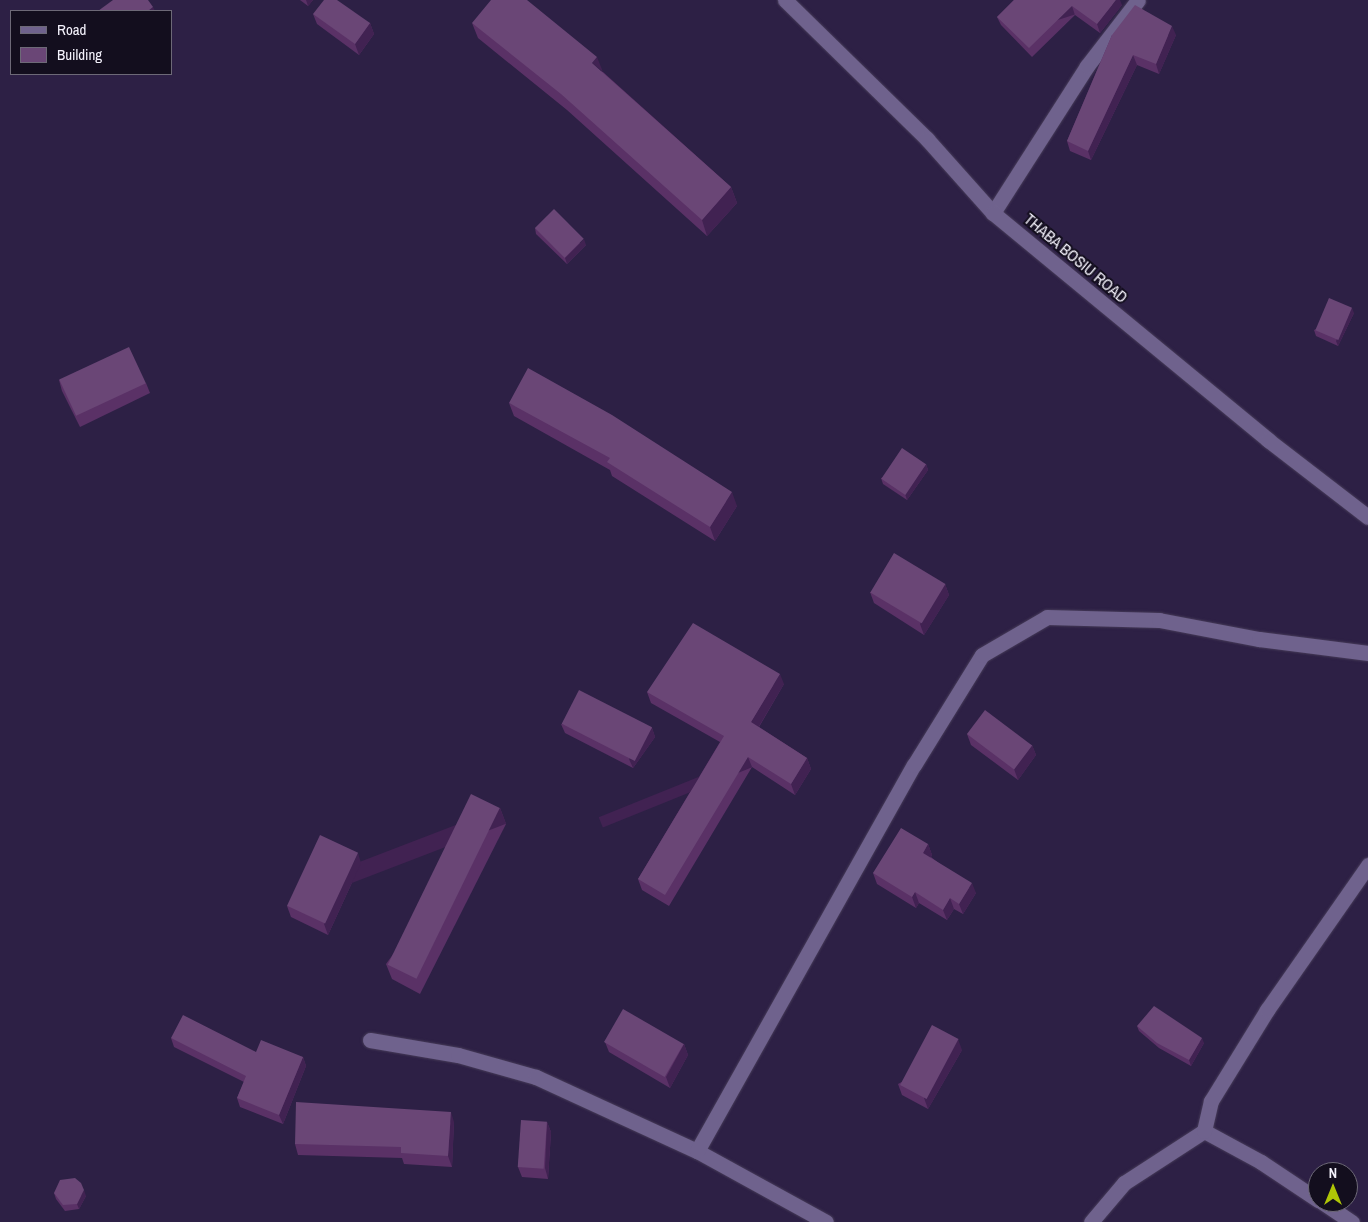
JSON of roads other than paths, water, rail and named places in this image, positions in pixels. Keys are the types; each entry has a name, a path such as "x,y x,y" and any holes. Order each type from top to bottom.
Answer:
{"street":[{"name":"THABA BOSIU ROAD","path":"785,0 927,139 993,213 1268,440 1367,514"},
{"path":"993,213 1087,66 1138,0"},
{"path":"697,1151 914,765 982,655 1047,617 1159,620 1259,640 1368,653"},
{"path":"1091,1222 1124,1183 1204,1130 1211,1101 1267,1010 1368,865"},
{"path":"370,1040 458,1055 536,1077 697,1151 826,1222"},
{"path":"1204,1130 1262,1162 1308,1193"},
{"path":"1337,1212 1352,1222"}]}
